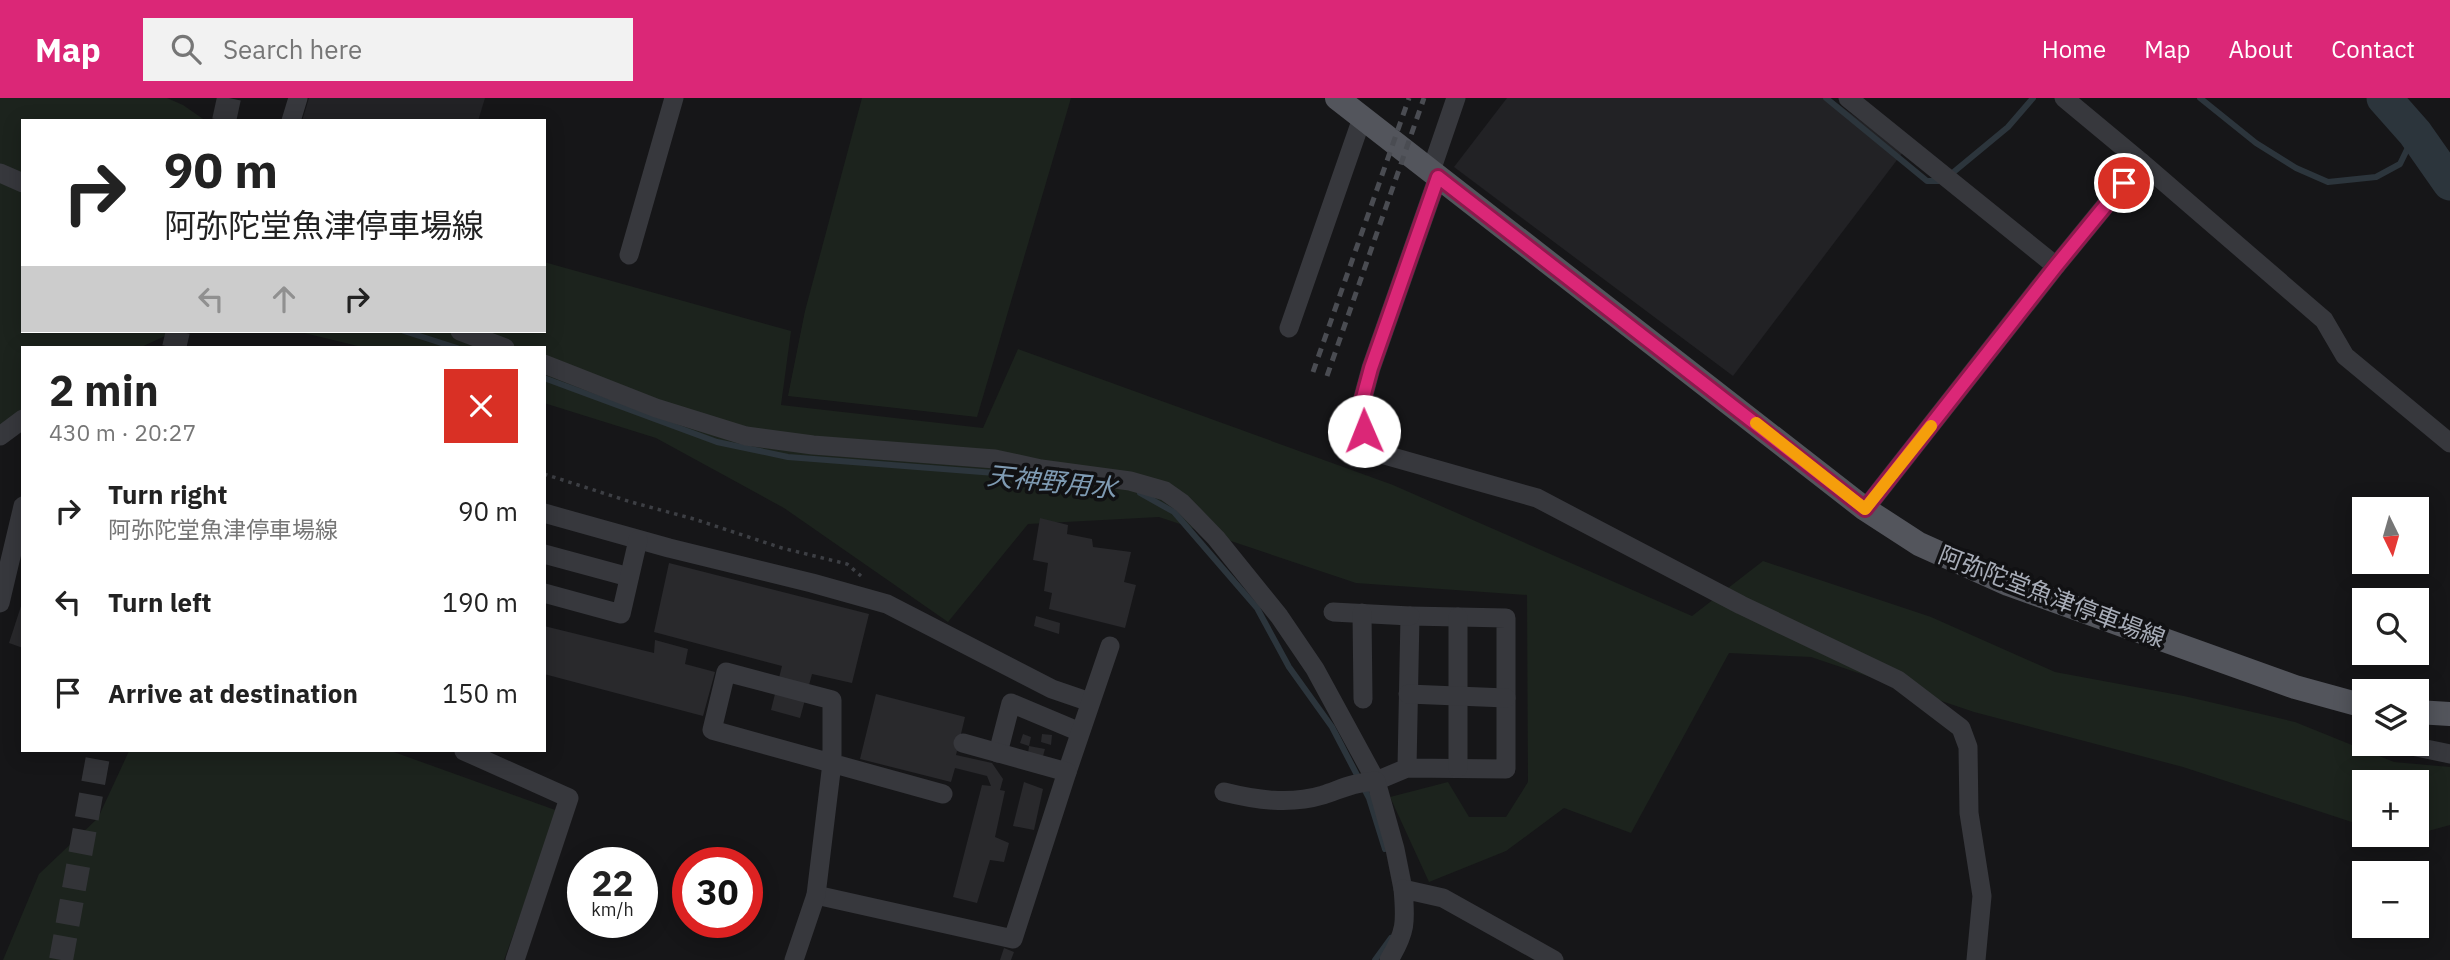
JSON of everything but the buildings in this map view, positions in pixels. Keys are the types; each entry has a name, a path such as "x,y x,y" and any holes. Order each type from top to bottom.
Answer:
{"main road":[{"name":"阿弥陀堂魚津停車場線","path":"1337,98 1865,509 1919,544 2008,584 2295,687 2352,703"},
{"path":"2429,713 2450,714"}],"street":[{"path":"292,119 298,98"},
{"path":"629,255 674,98"},
{"path":"1456,98 1435,174 1371,368 1361,405 1364,431 1385,455 1537,498 1741,605 1898,680 1961,728 1969,747 1969,813 1982,896 1982,957"},
{"path":"1849,98 2056,266"},
{"path":"2064,98 2325,320 2345,356 2450,443"},
{"path":"1289,328 1362,118"},
{"path":"1865,509 2141,162"},
{"path":"0,173 21,182"},
{"path":"465,333 500,346"},
{"path":"546,365 656,408 746,436 813,445 995,459 1041,469 1129,481 1165,491 1182,502 1216,538 1279,615 1315,669 1376,781 1395,849 1405,908 1403,937 1389,960"},
{"path":"0,436 21,420"},
{"path":"0,603 21,514"},
{"path":"546,514 887,604 1052,689 1090,702"},
{"path":"546,594 621,614 638,540"},
{"path":"546,555 629,577"},
{"path":"1224,792 1254,800 1282,800 1321,795 1352,783 1376,781 1407,768 1506,769 1506,618 1334,612"},
{"path":"1362,613 1363,699"},
{"path":"1407,768 1410,616"},
{"path":"1458,617 1458,768"},
{"path":"816,895 1013,939 1110,646"},
{"path":"794,960 816,895 832,763 832,700 726,672 712,730 832,763 943,794"},
{"path":"1408,694 1506,698"},
{"path":"998,753 1011,703 1080,732"},
{"path":"964,743 1067,772"},
{"path":"2429,750 2450,754"},
{"path":"466,752 569,798 515,960"},
{"path":"1403,889 1443,898 1553,960"}],"path":[{"path":"546,475 782,548 847,564 865,579"}],"shaded area":[{"path":"0,98 167,98 183,105 203,119 21,119 21,333 172,333 143,346 21,346 21,429 0,445"},
{"path":"309,98 485,98 479,119 303,119"},
{"path":"862,98 1071,98 977,417 788,396 805,311"},
{"path":"1507,98 1830,98 1903,152 1733,376 1454,167"},
{"path":"546,263 791,331 781,405 983,428 1018,349 1393,485 1692,616 1763,561 1931,617 2055,672 2184,696 2295,722 2352,745 2352,756 2379,756 2394,762 2450,767 2450,825 2429,831 2429,770 2352,770 2352,822 2183,767 1974,712 1811,657 1729,653 1631,833 1564,808 1506,851 1429,882 1390,797 1448,782 1469,817 1506,817 1528,782 1527,595 1356,583 1159,517 1028,524 948,622 784,508 656,438 546,404 546,346 358,346 304,333 546,333"},
{"path":"129,752 394,752 558,811 504,960 3,960 39,874 98,818"}],"waterway":[{"path":"1826,98 1927,181 1942,181"},
{"path":"1950,175 2008,127 2033,98"},
{"path":"2200,98 2256,143 2296,168 2328,182 2376,177 2400,164 2415,133"},
{"path":"2384,98 2415,133 2450,183"},
{"name":"天神野用水","path":"410,333 451,346"},
{"name":"天神野用水","path":"546,379 717,442 788,457 995,473 1052,483 1088,484"},
{"name":"天神野用水","path":"1140,493 1174,512 1257,608 1289,667 1332,727 1369,798 1385,849"},
{"name":"天神野用水","path":"1375,960 1391,938"}],"tunnel":[{"path":"224,119 229,98"},
{"path":"174,346 178,333"},
{"path":"61,960 99,752"}],"railway":[{"path":"1313,372 1409,98"},
{"path":"1327,376 1424,98"}],"slow traffic":[{"path":"1756,423 1865,509 1931,426"}],"route":[{"path":"1364,431 1361,405 1371,368 1438,177 1865,509 2124,183"}]}
